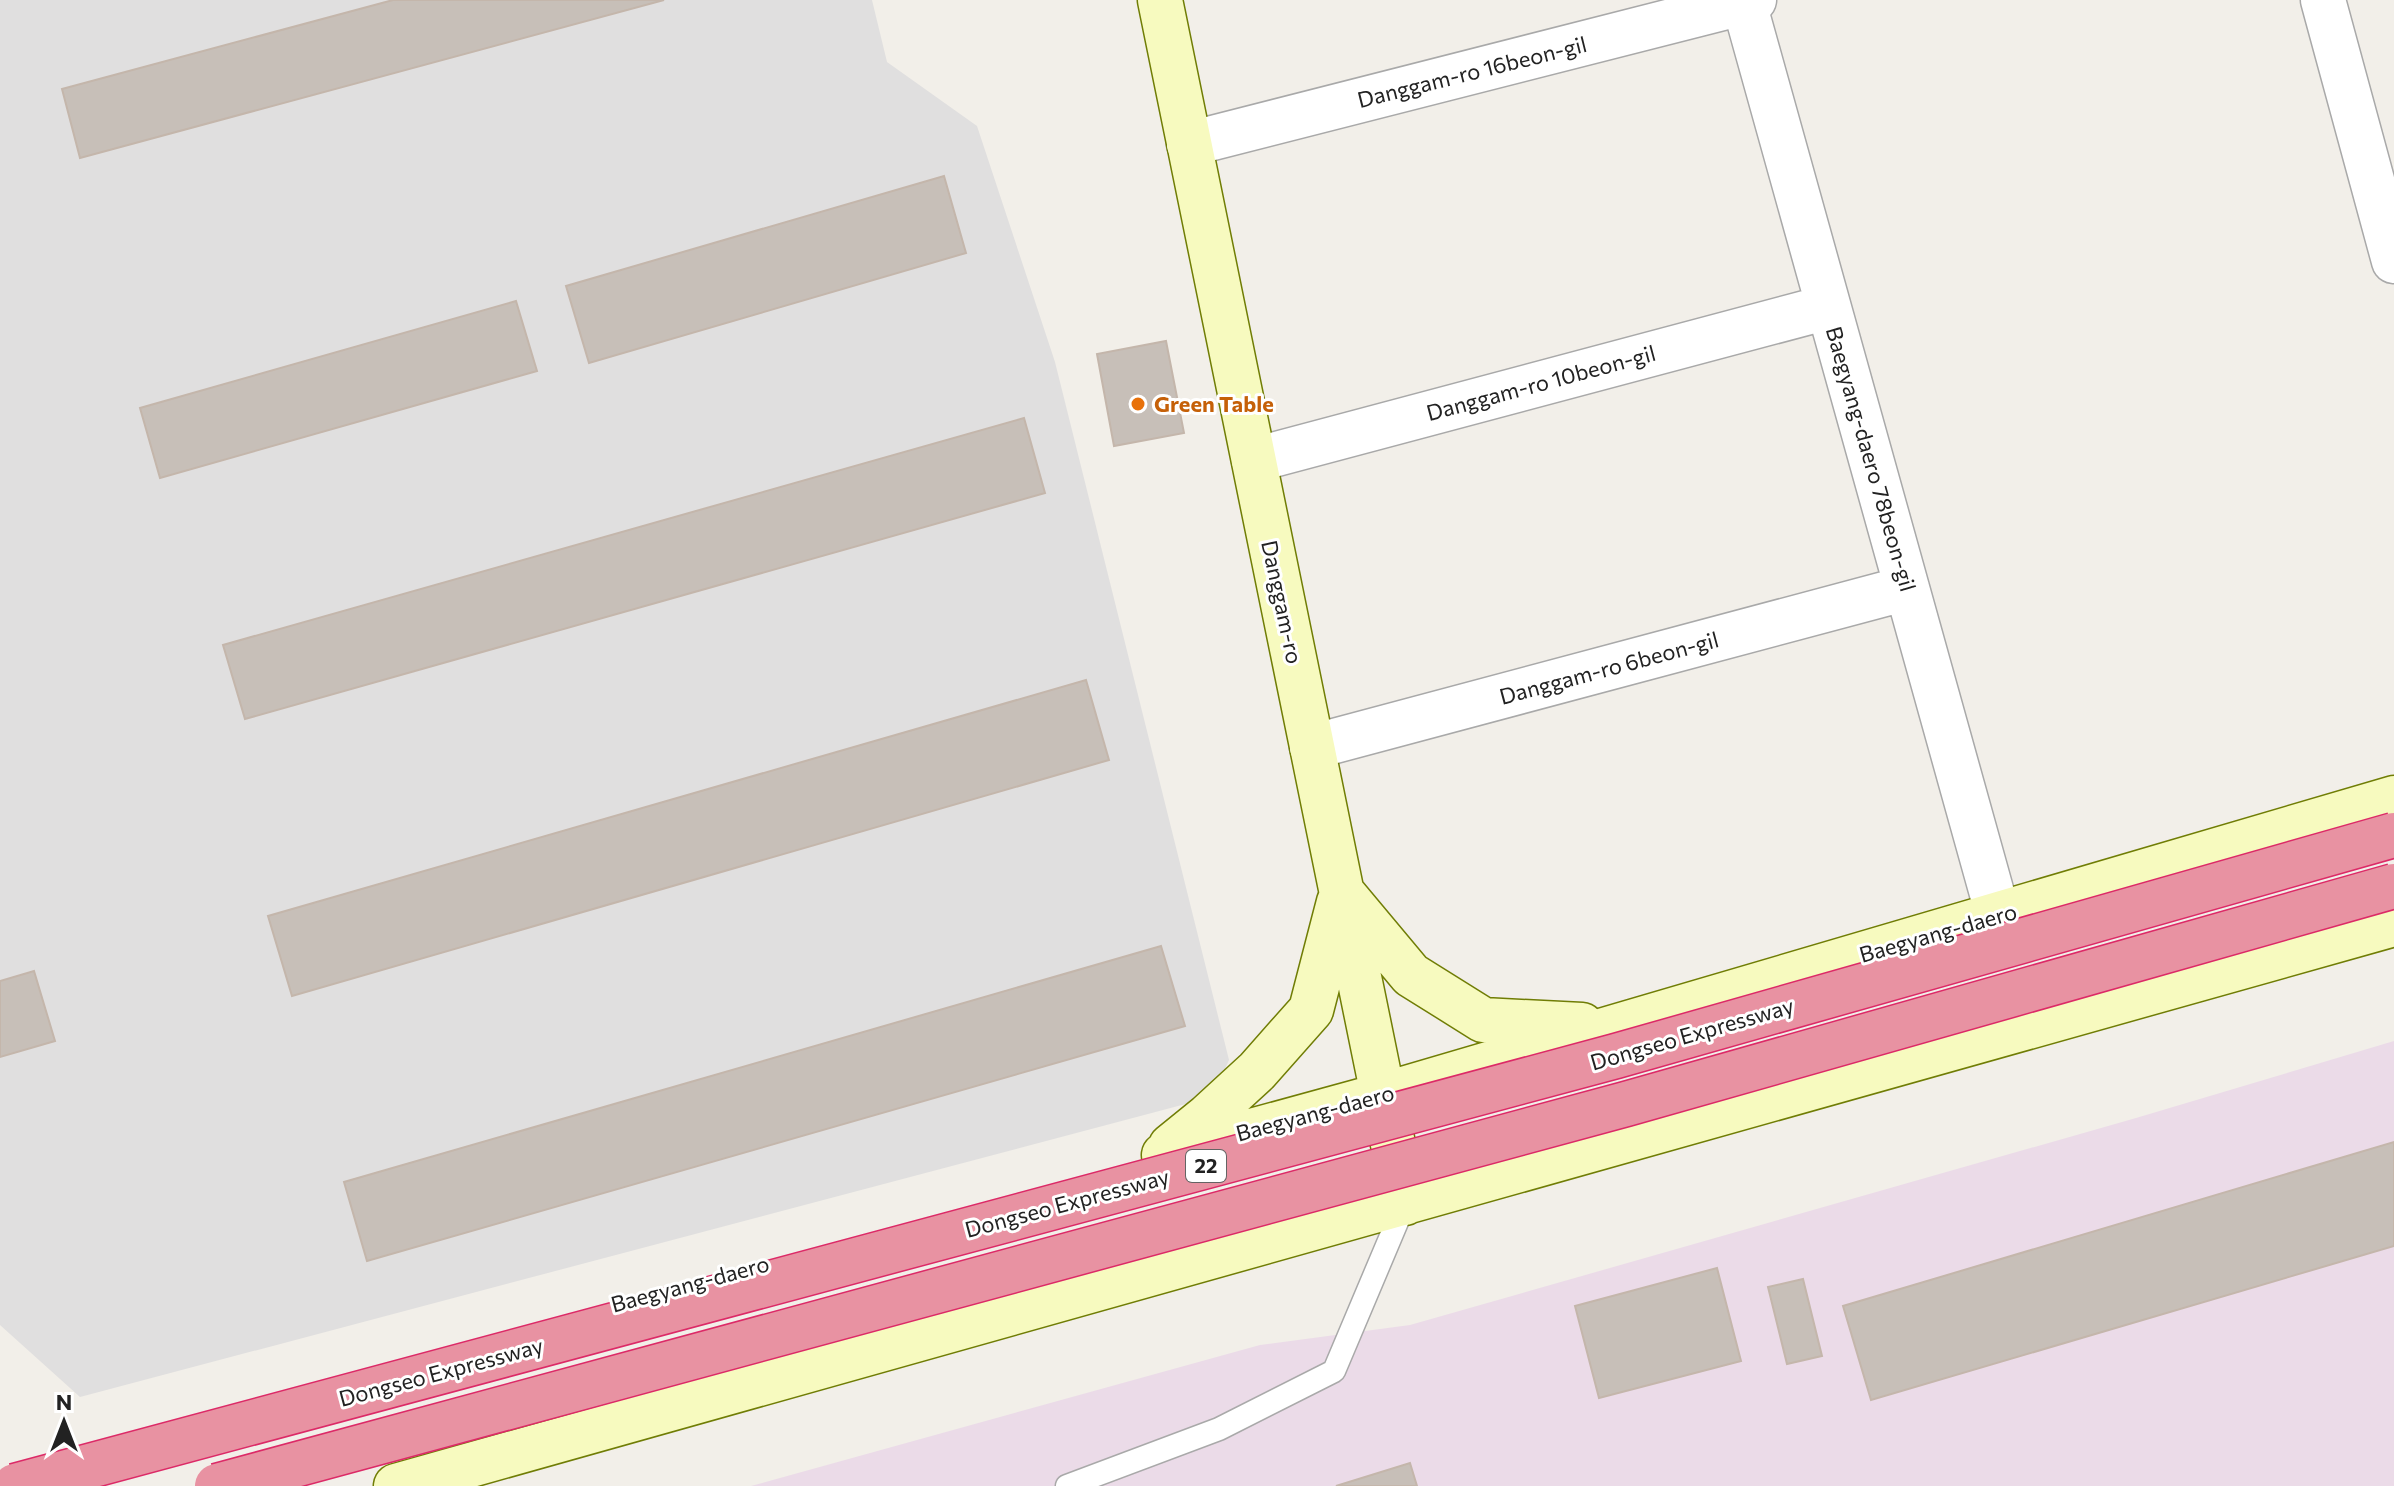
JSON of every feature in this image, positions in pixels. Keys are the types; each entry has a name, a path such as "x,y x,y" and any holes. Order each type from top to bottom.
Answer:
{"highway":[{"name":"Dongseo Expressway","path":"15,1486 1601,1060 2394,835"},
{"name":"22","path":"217,1486 1626,1104 2394,886"}],"main road":[{"name":"Danggam-ro","path":"1160,0 1405,1203"},
{"name":"Baegyang-daero","path":"0,1472 1383,1095 2394,798"},
{"path":"1342,892 1411,975 1483,1020 1616,1027"},
{"path":"1157,1157 1257,1071 1311,1010 1342,892"},
{"path":"396,1486 2394,924"}],"street":[{"path":"2323,0 2394,261"},
{"name":"Danggam-ro 16beon-gil","path":"1189,144 1749,2"},
{"name":"Baegyang-daero 78beon-gil","path":"1749,2 1828,307 1998,915"},
{"name":"Danggam-ro 10beon-gil","path":"1254,460 1828,307"},
{"name":"Danggam-ro 6beon-gil","path":"1312,747 1907,588"}],"lane":[{"path":"1067,1486 1219,1429 1334,1371 1405,1203"}],"shaded area":[{"path":"0,0 872,0 887,62 977,126 1055,362 1229,1060 1212,1097 80,1397 0,1325"},
{"path":"2394,1041 2394,1486 751,1486 1260,1345 1410,1325 2136,1118"}],"building":[{"path":"393,0 664,0 80,158 62,89"},
{"path":"944,176 966,253 589,363 566,286"},
{"path":"516,301 537,371 160,478 140,408"},
{"path":"1166,341 1184,433 1114,446 1097,354"},
{"path":"1024,418 1045,493 245,719 223,645"},
{"path":"1086,680 1109,760 292,996 268,916"},
{"path":"1161,946 1185,1026 367,1261 344,1182"},
{"path":"34,971 55,1041 0,1057 0,981"},
{"path":"2394,1142 2394,1246 1871,1400 1843,1306"},
{"path":"1717,1268 1741,1361 1599,1398 1575,1306"},
{"path":"1803,1279 1822,1356 1787,1364 1768,1287"},
{"path":"1410,1463 1417,1486 1336,1486"}],"place":[{"name":"Green Table","path":"1138,404"}]}
